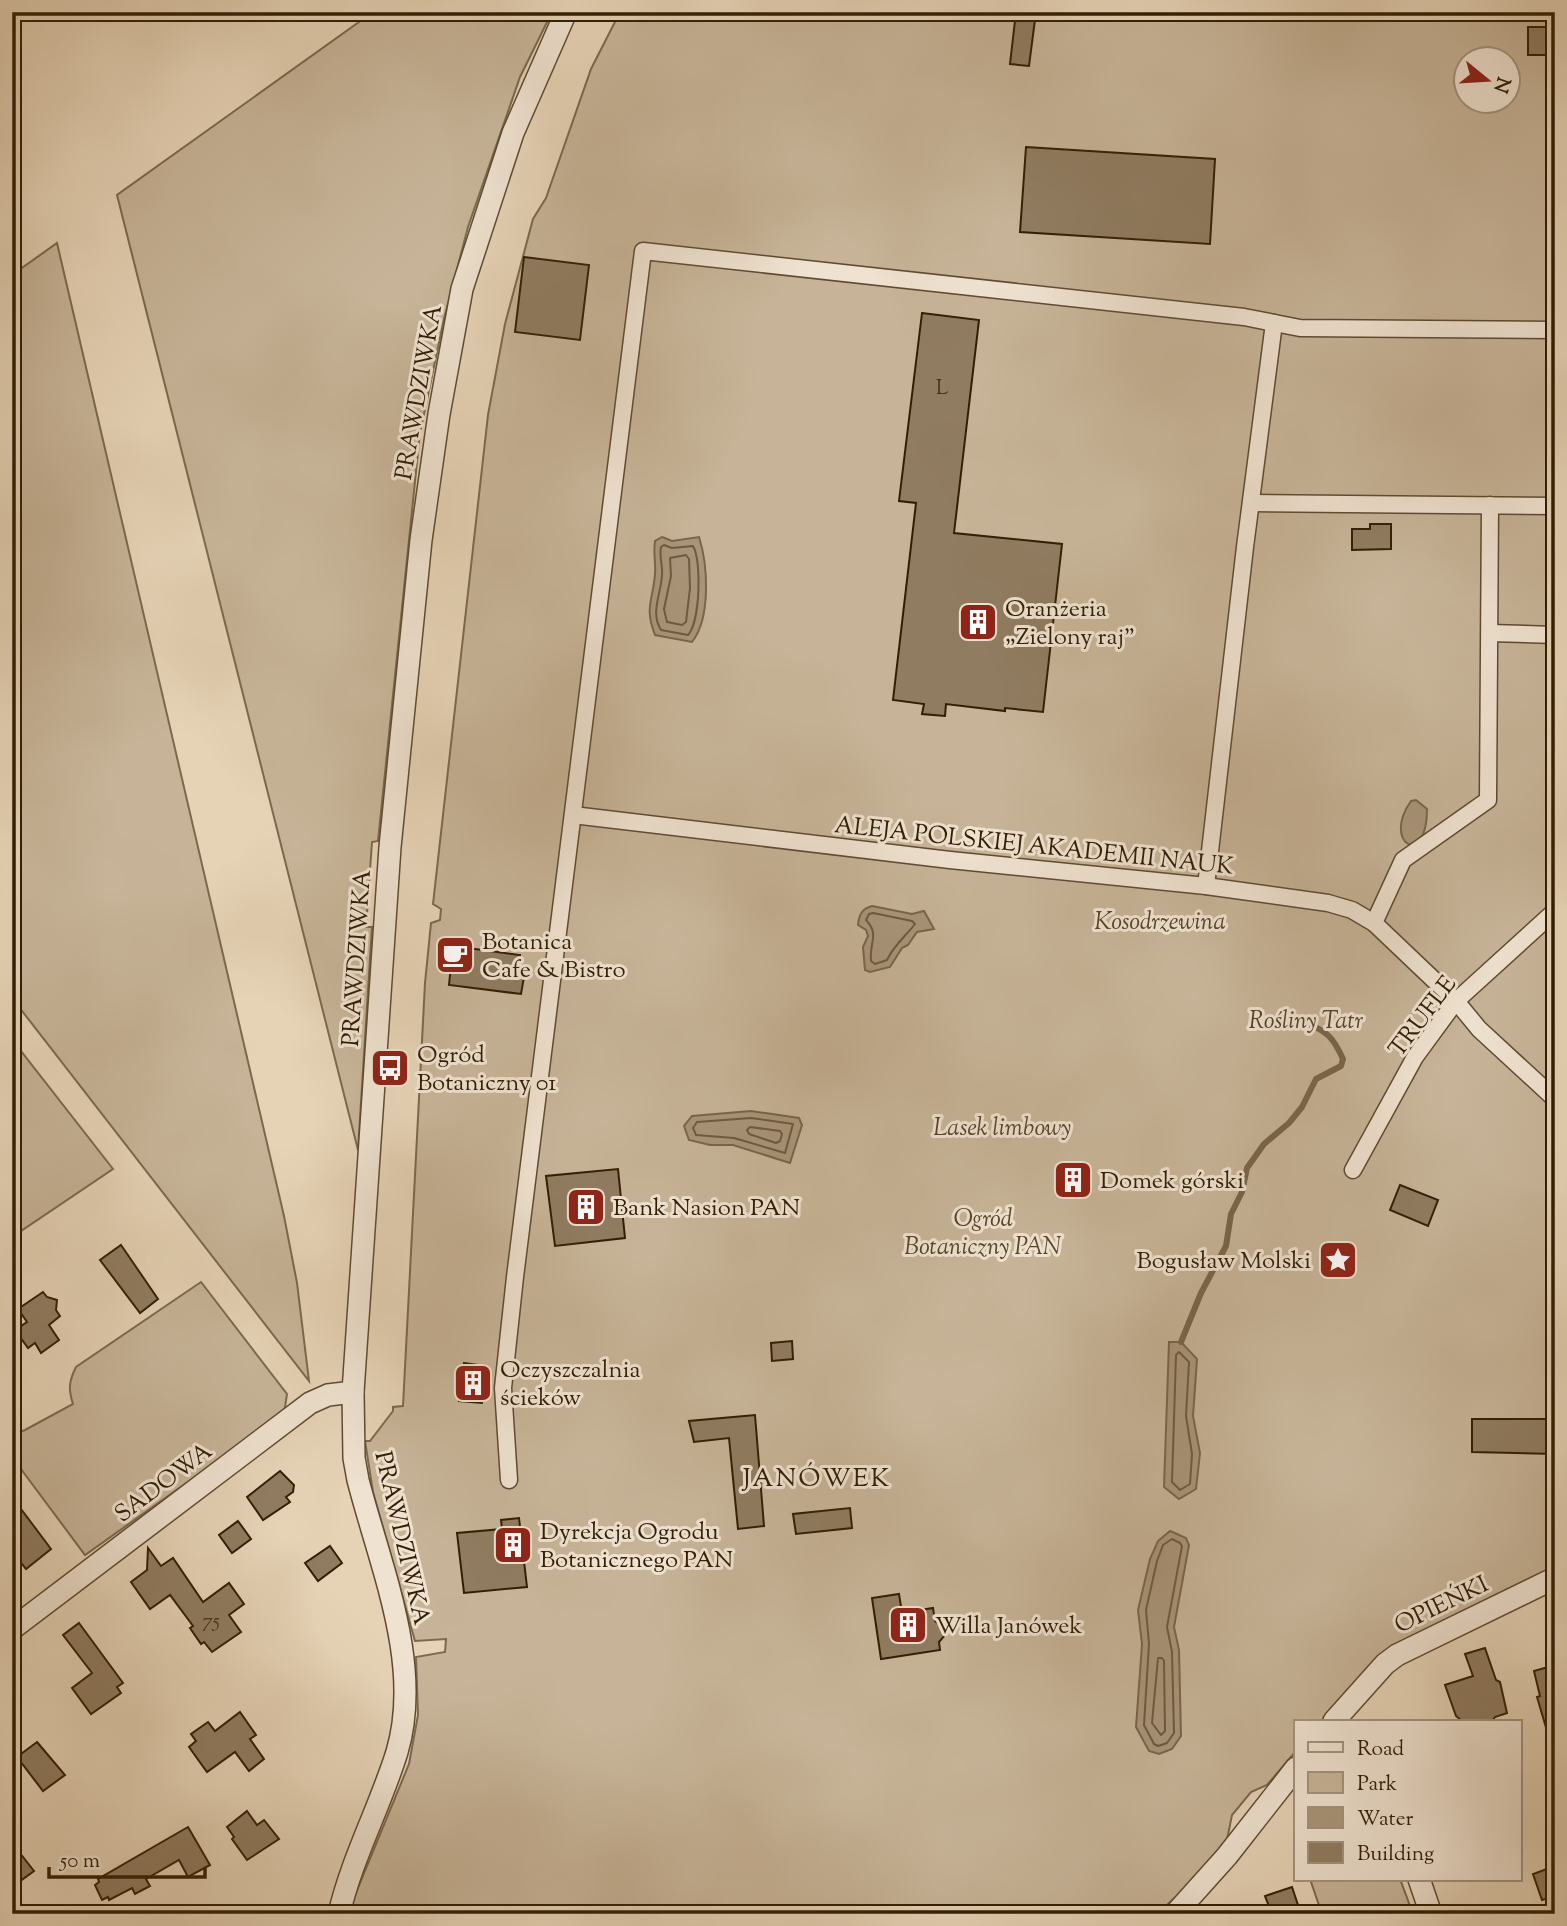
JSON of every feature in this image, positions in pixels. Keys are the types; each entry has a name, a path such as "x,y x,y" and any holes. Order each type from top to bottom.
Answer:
{"street":[{"name":"PRAWDZIWKA","path":"340,1914 358,1852 397,1752 405,1717 406,1685 400,1638 354,1458 353,1392 390,847 421,540 439,414 462,289 513,133 566,12"},
{"path":"509,1480 503,1388 515,1277 643,251 1205,312 1300,328 1555,330"},
{"path":"1206,886 1274,323"},
{"path":"1251,503 1555,506"},
{"path":"1374,923 1403,860 1488,800 1490,505"},
{"path":"1490,634 1555,635"},
{"name":"ALEJA POLSKIEJ AKADEMII NAUK","path":"573,815 950,860 1206,886 1328,903 1352,910 1374,923 1456,1001 1479,1029 1555,1100"},
{"name":"TRUFLE","path":"1353,1170 1415,1057 1456,1001 1555,911"},
{"name":"SADOWA","path":"12,1629 310,1403 328,1395 353,1392"},
{"name":"OPIEŃKI","path":"1337,1720 1385,1664 1397,1655 1555,1578"},
{"path":"1175,1914 1227,1856 1294,1771"},
{"path":"1420,1881 1431,1914"}],"green space":[{"path":"373,12 552,12 520,77 468,227 444,319 420,433 378,841 372,842 366,927 372,927 358,1150 117,195"},
{"name":"Ogród Botaniczny PAN","path":"620,12 1555,12 1555,1569 1381,1654 1323,1720 1294,1720 1294,1753 1267,1785 1251,1792 1232,1815 1227,1840 1192,1882 1157,1914 350,1914 355,1895 409,1764 418,1715 416,1657 445,1652 446,1639 415,1641 373,1492 365,1441 370,1441 393,1411 393,1407 403,1406 425,983 431,923 440,920 441,909 433,904 488,415 505,324 533,219 546,198 591,69"},
{"path":"57,243 284,1216 297,1283 309,1381 12,998 12,275"},
{"path":"12,1045 17,1046 113,1169 12,1237"},
{"path":"201,1282 287,1394 284,1414 85,1555 12,1457 12,1435 73,1404 70,1385 76,1367"},
{"path":"1311,1881 1401,1881 1413,1914 1322,1914"}],"water":[{"path":"662,537 672,541 699,537 706,576 705,606 698,632 692,642 655,635 652,625 650,611 655,574 654,545 655,541"},
{"path":"1416,800 1427,809 1425,828 1420,839 1414,844 1408,844 1401,829 1403,816 1411,801"},
{"path":"872,906 912,914 924,911 934,929 917,932 908,945 902,948 890,967 870,972 865,970 863,947 868,936 866,930 858,925 862,912"},
{"path":"751,1111 799,1118 802,1125 790,1163 733,1145 710,1145 689,1140 684,1126 692,1116"},
{"path":"1169,1342 1181,1342 1197,1359 1193,1416 1200,1453 1196,1489 1179,1499 1164,1487"},
{"path":"1170,1531 1186,1538 1189,1545 1174,1627 1179,1650 1181,1736 1172,1749 1159,1754 1149,1751 1136,1727 1142,1644 1138,1610 1150,1559 1158,1541"}],"building":[{"path":"1016,12 1036,12 1029,66 1010,64"},
{"path":"1528,27 1549,27 1549,55 1528,55"},
{"path":"1026,147 1215,159 1210,244 1020,232"},
{"path":"524,257 589,265 580,340 515,332"},
{"name":"Oranżeria „Zielony raj”","path":"922,313 979,320 954,533 1062,544 1043,712 1005,708 1005,711 946,704 945,716 922,714 924,704 893,700 916,503 899,501"},
{"path":"1370,524 1391,524 1391,549 1352,550 1352,529 1370,529"},
{"path":"453,946 520,955 518,976 524,977 521,994 449,985"},
{"name":"Bank Nasion PAN","path":"618,1169 625,1238 555,1246 546,1176"},
{"name":"Domek górski","path":"1058,1169 1090,1173 1087,1192 1056,1188"},
{"path":"1400,1185 1438,1200 1428,1226 1390,1210"},
{"path":"121,1245 158,1299 140,1313 100,1260"},
{"path":"43,1292 47,1297 57,1300 56,1310 60,1316 49,1325 59,1340 41,1353 35,1343 28,1348 15,1330 27,1322 18,1309"},
{"path":"792,1341 793,1359 772,1361 771,1343"},
{"name":"Oczyszczalnia ścieków","path":"464,1363 486,1366 482,1403 459,1401"},
{"path":"755,1415 764,1526 738,1529 729,1438 694,1442 689,1421"},
{"path":"1472,1419 1555,1419 1555,1454 1472,1452"},
{"path":"280,1471 294,1485 293,1492 286,1497 290,1502 263,1520 247,1497"},
{"path":"12,1497 51,1549 26,1569 12,1551"},
{"path":"850,1508 852,1528 796,1534 793,1514"},
{"name":"Dyrekcja Ogrodu Botanicznego PAN","path":"519,1518 527,1587 464,1593 457,1533 502,1529 501,1520"},
{"path":"238,1521 251,1539 232,1553 219,1535"},
{"path":"330,1546 342,1563 318,1581 305,1563"},
{"path":"148,1548 161,1566 173,1558 203,1602 229,1583 244,1604 229,1615 241,1632 212,1652 204,1642 201,1644 190,1628 193,1626 170,1595 150,1609 131,1582 147,1570"},
{"name":"Willa Janówek","path":"899,1594 902,1613 933,1608 935,1621 944,1628 945,1635 939,1642 940,1650 881,1659 872,1598"},
{"path":"79,1623 123,1683 117,1687 121,1693 91,1714 72,1688 92,1673 63,1635"},
{"path":"1485,1648 1496,1680 1500,1682 1507,1713 1493,1720 1461,1720 1456,1716 1445,1685 1473,1676 1465,1654"},
{"path":"1555,1665 1555,1740 1550,1741 1537,1697 1540,1696 1534,1671"},
{"path":"240,1712 256,1735 250,1739 264,1759 249,1771 235,1752 207,1772 189,1747 196,1741 191,1734 208,1722 215,1731"},
{"path":"37,1742 65,1775 43,1791 17,1757"},
{"path":"247,1811 257,1825 264,1820 279,1839 247,1860 227,1827"},
{"path":"188,1827 210,1865 188,1877 179,1860 146,1879 150,1886 135,1894 132,1888 109,1900 108,1897 102,1900 95,1885 99,1882 98,1879"},
{"path":"12,1843 34,1871 12,1887"},
{"path":"1555,1866 1555,1896 1542,1900 1533,1874"},
{"path":"1292,1887 1301,1914 1272,1914 1265,1896"}],"waterway":[{"path":"1181,1342 1201,1293 1226,1246 1231,1214 1242,1192 1247,1168 1264,1144 1289,1123 1302,1107 1316,1079 1341,1066 1343,1059 1332,1040 1318,1028 1304,1022"}],"place":[{"name":"Oranżeria „Zielony raj”","path":"978,622"},
{"name":"Botanica Cafe & Bistro","path":"455,955"},
{"name":"Ogród Botaniczny 01","path":"390,1068"},
{"name":"Domek górski","path":"1073,1180"},
{"name":"Bank Nasion PAN","path":"586,1207"},
{"name":"Bogusław Molski","path":"1338,1260"},
{"name":"Oczyszczalnia ścieków","path":"473,1383"},
{"name":"Dyrekcja Ogrodu Botanicznego PAN","path":"513,1545"},
{"name":"Willa Janówek","path":"908,1625"}],"district":[{"name":"JANÓWEK","path":"817,1477"}],"park label":[{"name":"Kosodrzewina","path":"1160,921"},
{"name":"Rośliny Tatr","path":"1306,1020"},
{"name":"Lasek limbowy","path":"1002,1127"}]}
